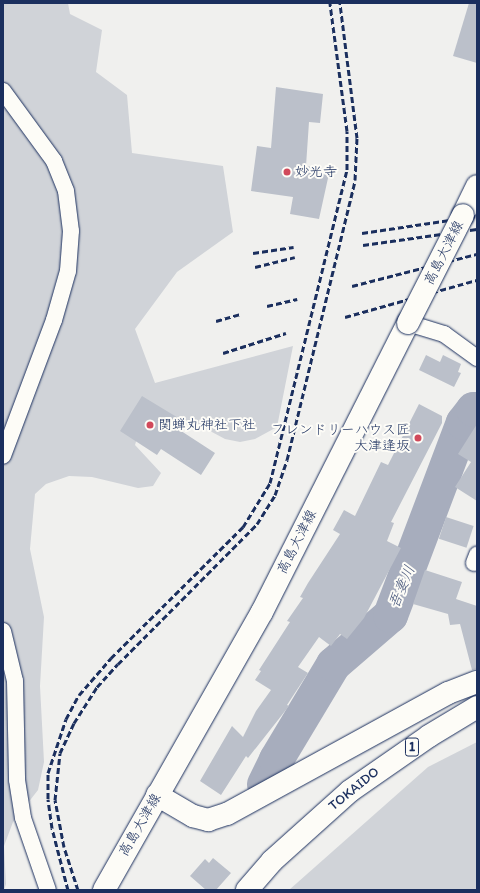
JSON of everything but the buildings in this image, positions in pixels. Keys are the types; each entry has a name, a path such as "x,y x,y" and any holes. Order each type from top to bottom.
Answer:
{"main road":[{"name":"高島大津線","path":"104,890 262,612 477,186"},
{"path":"157,795 193,816 208,820 227,814 448,693 477,682"},
{"name":"TOKAIDO","path":"247,890 272,861 350,791 429,736 477,707"}],"street":[{"path":"3,91 54,161 66,191 71,230 68,271 54,320 3,456"},
{"path":"408,323 444,334 477,358"},
{"path":"3,631 15,681 17,780 23,818 48,890"}],"shaded area":[{"path":"3,3 68,3 70,14 102,30 96,72 127,95 132,153 223,166 233,232 177,272 135,329 155,383 293,346 277,427 255,439 240,442 225,439 197,424 142,422 135,445 161,473 153,486 138,488 92,477 69,476 46,484 35,494 30,549 44,617 40,686 44,762 38,790 13,822 4,846 6,884 4,890"},
{"path":"477,742 477,890 289,890 428,767"}],"waterway":[{"name":"吾妻川","path":"264,784 276,759 333,664 390,615 463,422 473,409 477,409"}],"railway":[{"path":"68,890 52,828 48,799 48,773 66,719 79,695 111,658 243,527 270,483 347,170 347,131 330,3"},
{"path":"78,890 64,847 55,800 60,753 74,723 97,687 118,664 257,524 275,495 287,460 355,180 357,138 340,3"},
{"path":"362,233 477,216"},
{"path":"363,245 477,229"},
{"path":"253,253 294,247"},
{"path":"352,286 477,254"},
{"path":"255,267 295,257"},
{"path":"345,317 477,280"},
{"path":"267,306 297,299"},
{"path":"216,321 240,314"},
{"path":"223,353 286,333"}],"place":[{"name":"妙光寺","path":"287,172"},
{"name":"関蝉丸神社下社","path":"150,425"},
{"name":"フレンドリーハウス匠 大津逢坂","path":"418,438"}]}
